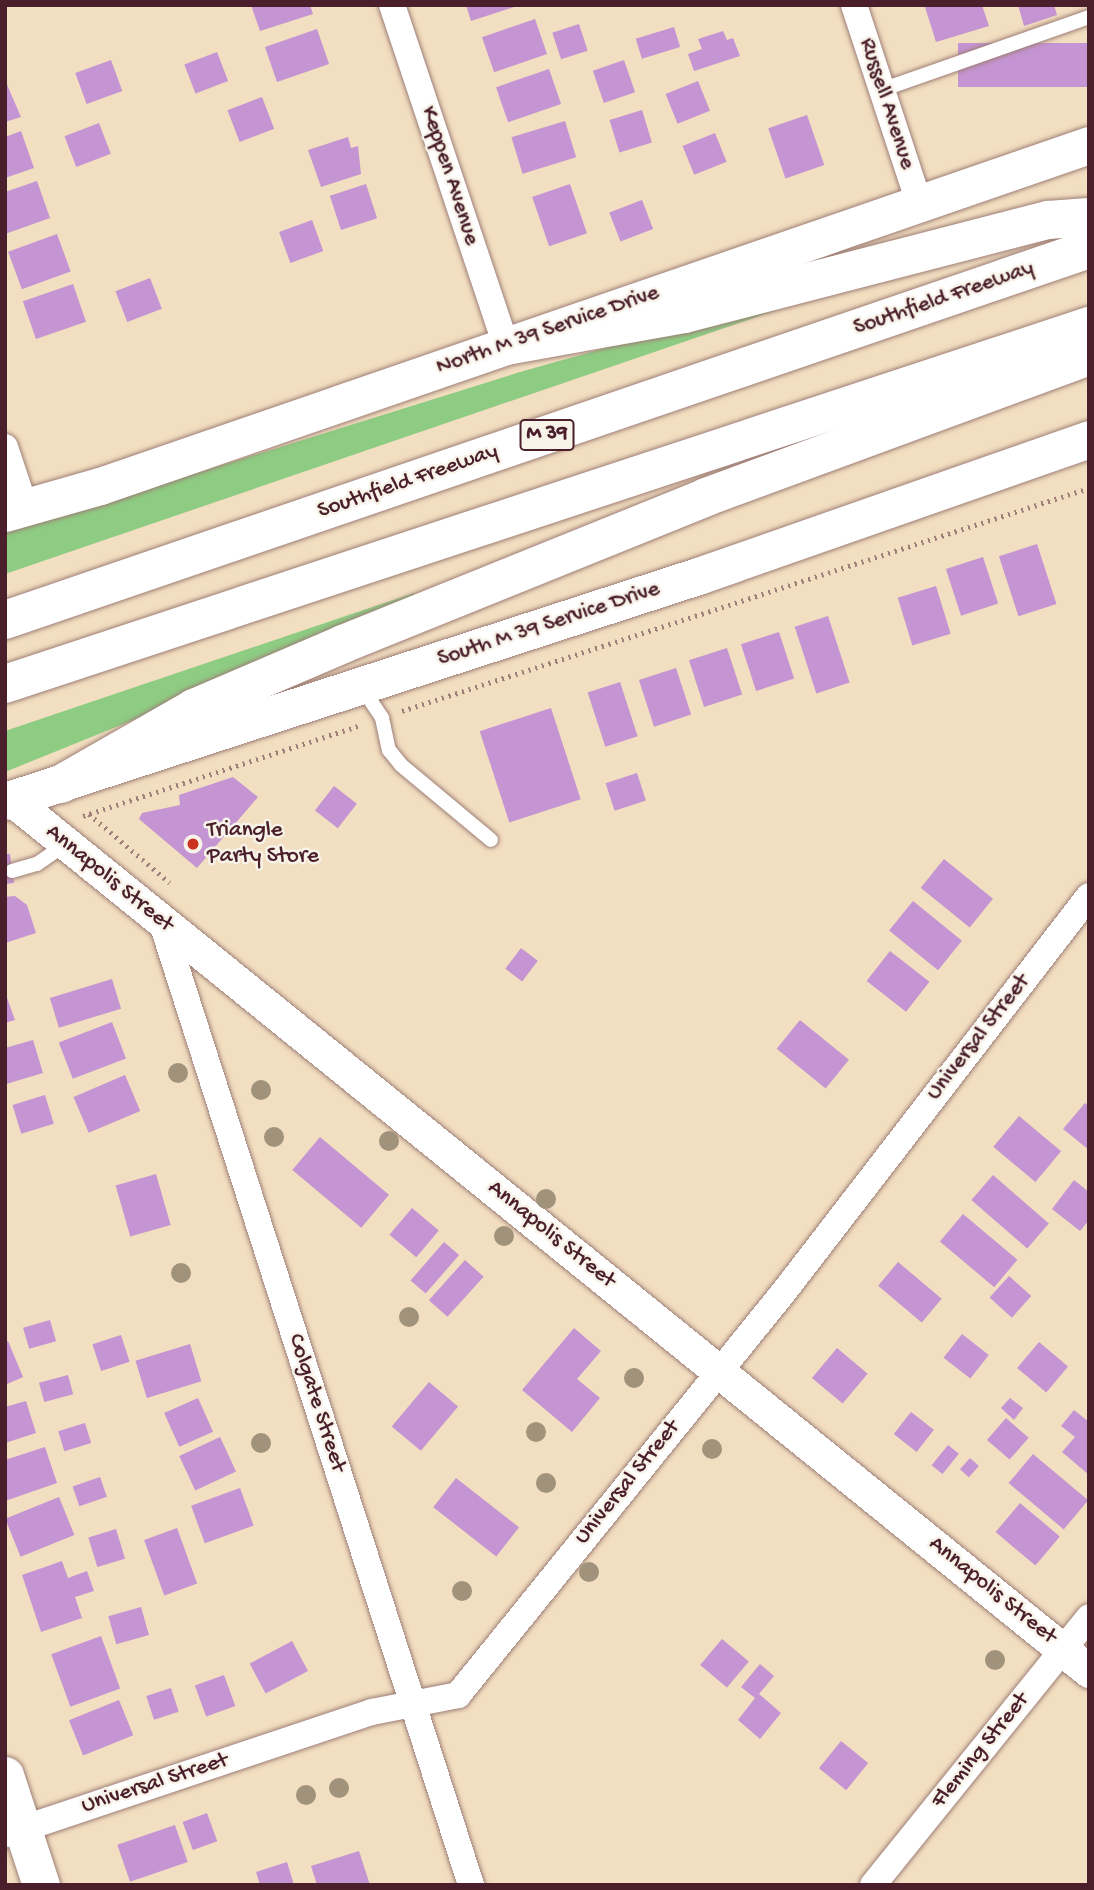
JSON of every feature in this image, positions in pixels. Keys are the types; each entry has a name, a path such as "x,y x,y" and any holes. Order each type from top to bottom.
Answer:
{"highway":[{"path":"506,346 684,314 1048,220 1089,217"},
{"name":"Southfield Freeway","path":"5,620 1089,249"},
{"path":"5,684 1089,326"},
{"path":"61,784 194,708 343,644 706,498 1089,356"}],"main road":[{"name":"North M 39 Service Drive","path":"15,510 100,486 1089,145"},
{"name":"South M 39 Service Drive","path":"8,800 698,576 1089,439"},
{"path":"5,1775 14,1831 41,1885"}],"street":[{"name":"Keppen Avenue","path":"393,5 506,346"},
{"name":"Russell Avenue","path":"854,5 919,203"},
{"path":"5,447 15,510"},
{"name":"Annapolis Street","path":"8,800 74,830 161,920 1089,1671"},
{"name":"Universal Street","path":"14,1831 372,1712 458,1695 720,1371 1089,896"},
{"name":"Colgate Street","path":"161,920 471,1885"},
{"name":"Fleming Street","path":"873,1885 1089,1616"}],"lane":[{"path":"881,90 1089,17"},
{"path":"361,686 382,718 389,750 401,765 491,840"},
{"path":"12,871 37,864 74,830"}],"path":[{"path":"398,713 1089,488"},
{"path":"74,830 89,814 364,724"},
{"path":"89,814 170,883"}],"green space":[{"path":"809,299 5,574 5,533 520,372 655,334"},
{"path":"414,593 417,605 5,772 5,731"}],"building":[{"path":"251,5 310,5 313,14 260,31"},
{"path":"466,5 517,5 517,6 471,21"},
{"path":"982,5 989,26 936,42 925,7"},
{"path":"1018,5 1054,5 1057,15 1024,26"},
{"path":"535,19 547,54 494,72 482,37"},
{"path":"579,24 588,51 561,59 552,33"},
{"path":"674,27 680,47 642,59 636,39"},
{"path":"317,29 329,64 277,82 265,47"},
{"path":"723,31 727,40 733,38 740,56 694,71 688,54 702,49 698,39"},
{"path":"958,43 1089,43 1089,87 958,87"},
{"path":"217,52 228,81 195,93 184,65"},
{"path":"111,60 122,91 87,104 75,73"},
{"path":"624,60 635,92 604,103 593,71"},
{"path":"549,69 561,104 508,122 496,87"},
{"path":"5,80 21,117 5,122"},
{"path":"698,81 710,111 678,124 666,94"},
{"path":"262,97 274,129 240,142 227,110"},
{"path":"642,110 652,143 619,152 609,120"},
{"path":"807,115 824,165 785,178 768,128"},
{"path":"565,121 576,157 523,174 511,137"},
{"path":"99,123 111,154 76,167 64,136"},
{"path":"21,131 34,168 5,178 5,137"},
{"path":"715,133 727,162 694,175 683,146"},
{"path":"348,137 351,148 358,146 361,174 321,187 308,150"},
{"path":"37,181 50,218 5,234 5,192"},
{"path":"366,184 377,218 341,230 330,196"},
{"path":"570,184 587,233 549,246 532,197"},
{"path":"642,200 653,229 620,241 609,213"},
{"path":"312,220 323,251 290,263 279,232"},
{"path":"57,234 71,272 22,289 8,252"},
{"path":"150,278 162,309 127,322 115,291"},
{"path":"73,284 86,322 36,339 23,301"},
{"path":"1037,544 1056,604 1018,616 999,556"},
{"path":"983,557 998,604 961,616 946,569"},
{"path":"936,586 951,634 912,646 898,598"},
{"path":"828,616 850,683 816,693 795,627"},
{"path":"779,632 794,679 756,691 741,644"},
{"path":"727,648 742,695 704,707 689,660"},
{"path":"676,668 691,715 654,727 639,680"},
{"path":"620,682 638,736 605,747 588,693"},
{"path":"551,708 581,799 509,822 480,731"},
{"path":"637,773 646,801 615,811 606,783"},
{"name":"Triangle Party Store","path":"233,777 258,797 197,868 139,819 142,813 180,805 179,795"},
{"path":"334,786 357,804 338,828 315,810"},
{"path":"5,854 10,854 14,883 5,884"},
{"path":"944,859 993,899 970,927 921,888"},
{"path":"15,896 27,905 36,933 5,943 5,897"},
{"path":"913,901 962,941 938,970 889,931"},
{"path":"521,948 538,961 522,981 505,969"},
{"path":"890,951 929,982 906,1012 867,981"},
{"path":"112,979 121,1009 59,1028 50,998"},
{"path":"5,992 15,1020 5,1023"},
{"path":"800,1020 849,1060 826,1088 777,1049"},
{"path":"112,1022 126,1058 73,1079 59,1042"},
{"path":"33,1040 43,1073 6,1084 5,1048"},
{"path":"125,1075 140,1111 89,1133 73,1097"},
{"path":"45,1095 54,1124 21,1134 12,1105"},
{"path":"1085,1103 1089,1106 1089,1150 1063,1129"},
{"path":"1019,1116 1061,1151 1035,1182 993,1147"},
{"path":"320,1137 389,1195 361,1228 292,1170"},
{"path":"156,1174 171,1225 130,1237 116,1186"},
{"path":"993,1175 1049,1224 1027,1248 971,1200"},
{"path":"1074,1180 1089,1192 1089,1220 1080,1231 1052,1209"},
{"path":"412,1208 439,1230 416,1257 390,1235"},
{"path":"963,1214 1017,1260 994,1287 940,1242"},
{"path":"444,1242 459,1255 426,1294 411,1280"},
{"path":"465,1260 484,1277 447,1317 429,1300"},
{"path":"898,1262 942,1299 922,1322 878,1286"},
{"path":"1009,1276 1031,1296 1012,1318 990,1298"},
{"path":"50,1320 56,1341 29,1349 23,1328"},
{"path":"574,1328 601,1351 577,1379 600,1398 572,1432 522,1390"},
{"path":"962,1334 989,1355 970,1379 944,1358"},
{"path":"121,1335 130,1362 101,1371 92,1344"},
{"path":"8,1341 23,1377 5,1385 5,1342"},
{"path":"1039,1342 1068,1366 1046,1392 1017,1368"},
{"path":"190,1344 201,1381 147,1398 135,1361"},
{"path":"837,1348 868,1374 843,1404 812,1378"},
{"path":"68,1375 73,1394 44,1402 39,1383"},
{"path":"429,1382 458,1406 421,1451 392,1426"},
{"path":"198,1398 213,1432 179,1447 164,1413"},
{"path":"1010,1398 1023,1408 1014,1420 1001,1408"},
{"path":"26,1401 36,1433 5,1443 5,1407"},
{"path":"1074,1410 1089,1422 1089,1475 1062,1452 1075,1437 1061,1426"},
{"path":"911,1412 934,1430 917,1452 894,1434"},
{"path":"1006,1418 1029,1438 1010,1460 987,1440"},
{"path":"85,1423 91,1443 64,1451 58,1431"},
{"path":"220,1437 236,1471 195,1490 179,1456"},
{"path":"948,1445 959,1454 943,1474 932,1465"},
{"path":"45,1447 57,1483 5,1501 5,1460"},
{"path":"1033,1454 1088,1500 1064,1529 1009,1483"},
{"path":"970,1458 979,1466 969,1477 960,1469"},
{"path":"100,1477 107,1497 79,1506 73,1486"},
{"path":"456,1478 519,1527 496,1556 433,1507"},
{"path":"240,1488 254,1526 205,1543 191,1506"},
{"path":"59,1497 74,1535 21,1557 5,1519"},
{"path":"1020,1503 1060,1536 1035,1566 996,1532"},
{"path":"177,1528 197,1583 164,1595 144,1540"},
{"path":"116,1529 125,1559 97,1567 88,1537"},
{"path":"62,1561 68,1578 87,1571 94,1591 75,1597 82,1618 41,1632 22,1575"},
{"path":"141,1607 149,1635 116,1644 108,1616"},
{"path":"101,1636 120,1689 70,1707 51,1654"},
{"path":"722,1639 749,1661 727,1688 700,1665"},
{"path":"292,1641 308,1671 266,1694 250,1664"},
{"path":"760,1664 774,1676 759,1694 781,1713 760,1739 738,1720 755,1698 741,1687"},
{"path":"224,1675 235,1706 206,1717 195,1686"},
{"path":"171,1688 179,1712 154,1720 146,1696"},
{"path":"119,1700 133,1735 83,1755 69,1720"},
{"path":"841,1741 868,1763 846,1790 819,1768"},
{"path":"207,1813 217,1841 193,1850 183,1822"},
{"path":"175,1825 188,1862 130,1882 117,1845"},
{"path":"359,1851 370,1885 317,1885 311,1866"},
{"path":"287,1862 294,1885 260,1885 256,1872"}],"place":[{"name":"Triangle Party Store","path":"193,844"}]}
